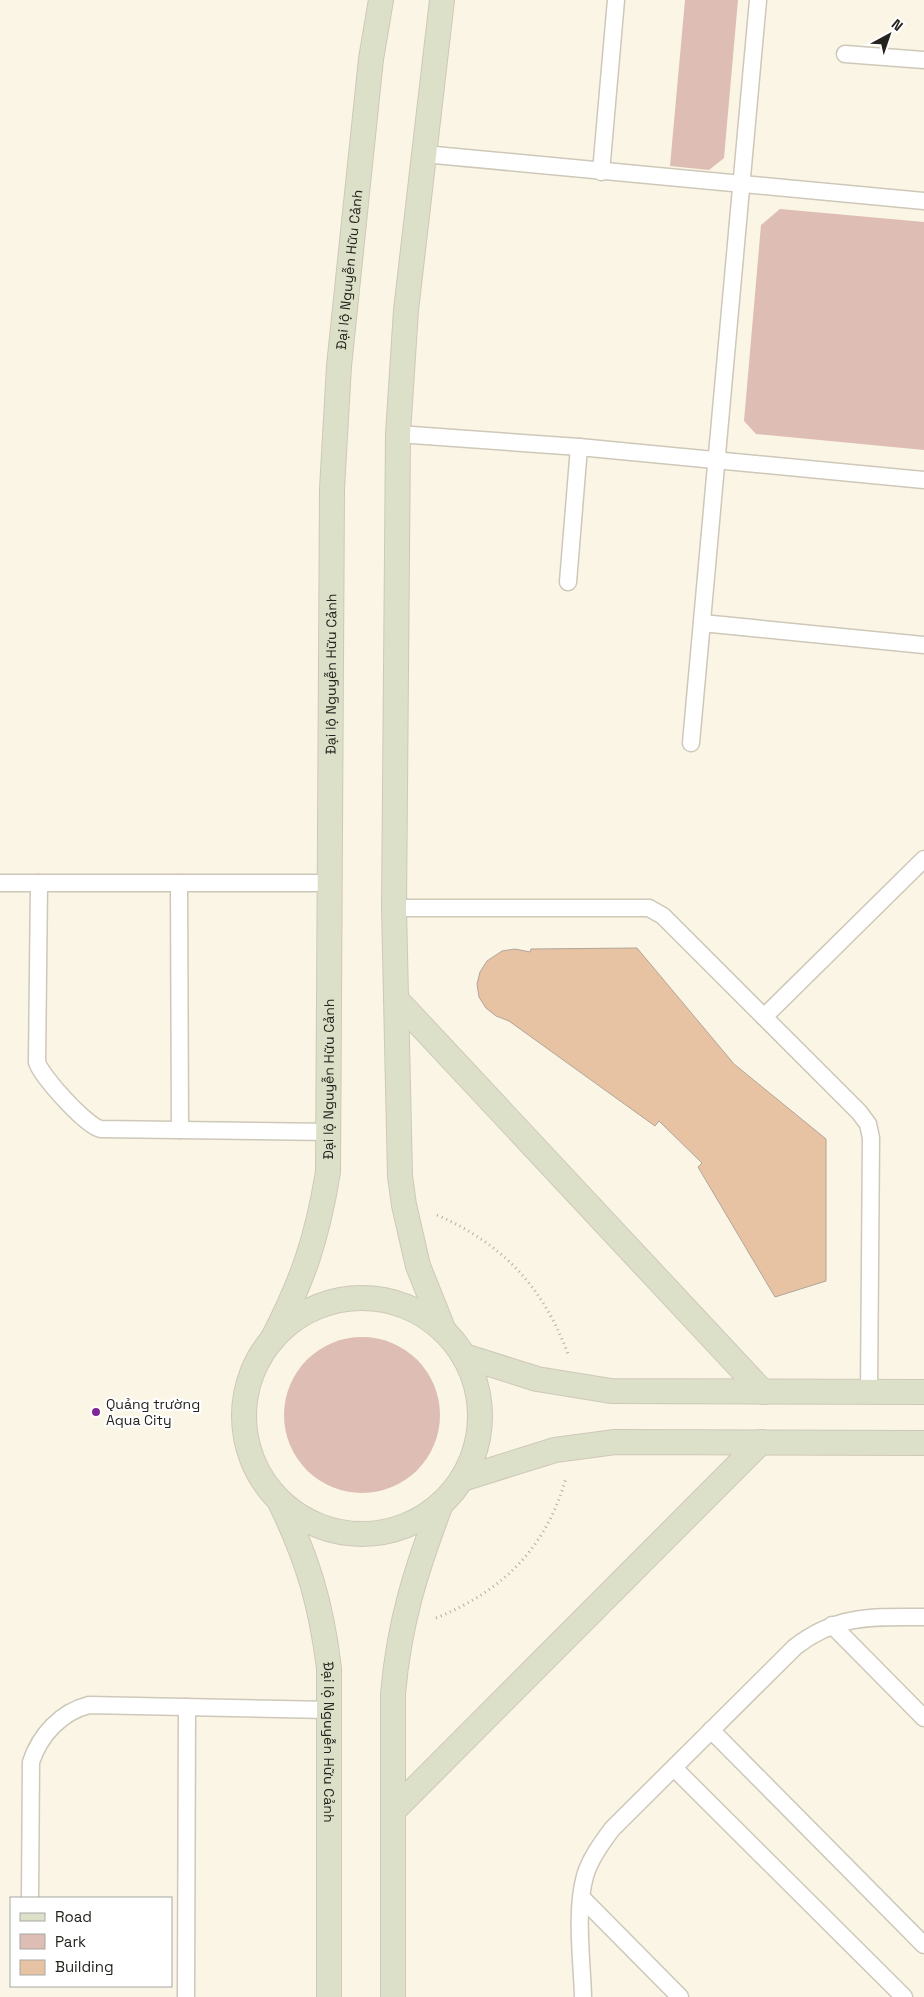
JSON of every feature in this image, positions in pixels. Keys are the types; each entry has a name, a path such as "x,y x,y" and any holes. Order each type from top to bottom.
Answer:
{"main road":[{"name":"Đại lộ Nguyễn Hữu Cảnh","path":"272,1340 294,1298 314,1240 328,1172 333,480 340,356 371,58 381,0"},
{"path":"442,0 406,310 398,434 394,908 398,1149 404,1205 418,1266 444,1331"},
{"path":"396,999 763,1392"},
{"path":"356,1298 382,1300 408,1307 444,1331 464,1356 476,1386 480,1418 475,1450 462,1479 441,1504 405,1526 384,1532 362,1534 341,1532 321,1526 301,1516 277,1496 263,1479 253,1460 244,1418 251,1376 260,1357 272,1340 291,1321 314,1308 334,1301 356,1298"},
{"path":"464,1356 538,1379 611,1391 924,1392"},
{"path":"462,1479 521,1459 588,1444 639,1441 924,1443"},
{"path":"392,1811 761,1442"},
{"name":"Đại lộ Nguyễn Hữu Cảnh","path":"277,1496 310,1574 319,1608 328,1668 329,1997"},
{"path":"394,1997 393,1694 398,1640 410,1590 441,1504"}],"street":[{"path":"601,172 616,0"},
{"path":"692,743 758,0"},
{"path":"845,54 924,60"},
{"path":"424,154 924,201"},
{"path":"398,434 579,447 924,480"},
{"path":"568,582 579,447"},
{"path":"702,623 924,644"},
{"path":"764,1017 924,859"},
{"path":"0,883 330,883"},
{"path":"39,883 39,1068 95,1128 329,1132"},
{"path":"179,883 180,1130"},
{"path":"394,908 639,906 649,908 664,916 859,1112 870,1131 869,1391"},
{"path":"582,1997 582,1898 585,1877 590,1862 604,1840 711,1730 795,1647 808,1637 832,1624 872,1616 924,1617"},
{"path":"832,1624 924,1718"},
{"path":"30,1897 31,1762 36,1747 66,1714 75,1708 88,1705 329,1710"},
{"path":"186,1997 187,1707"},
{"path":"711,1730 924,1944"},
{"path":"674,1768 904,1997"},
{"path":"582,1898 680,1997"}],"path":[{"path":"437,1216 483,1240 515,1266 546,1306 568,1354"},
{"path":"436,1618 483,1595 521,1563 546,1529 558,1504 566,1478"}],"green space":[{"path":"685,0 738,0 724,158 709,170 670,166"},
{"path":"780,209 924,222 924,450 756,434 744,421 761,225"},
{"path":"354,1337 370,1337 385,1340 399,1346 422,1365 431,1378 437,1392 440,1415 439,1430 431,1452 412,1475 399,1484 385,1490 370,1493 354,1493 339,1490 325,1484 302,1465 293,1452 287,1438 284,1423 284,1407 287,1392 293,1378 312,1355 325,1346 339,1340"}],"building":[{"path":"637,948 734,1064 826,1139 826,1281 775,1297 698,1167 702,1163 659,1121 655,1126 509,1021 496,1016 486,1008 479,997 477,984 480,972 487,961 502,951 515,949 530,952 531,949"}],"place":[{"name":"Quảng trường Aqua City","path":"96,1412"}]}
